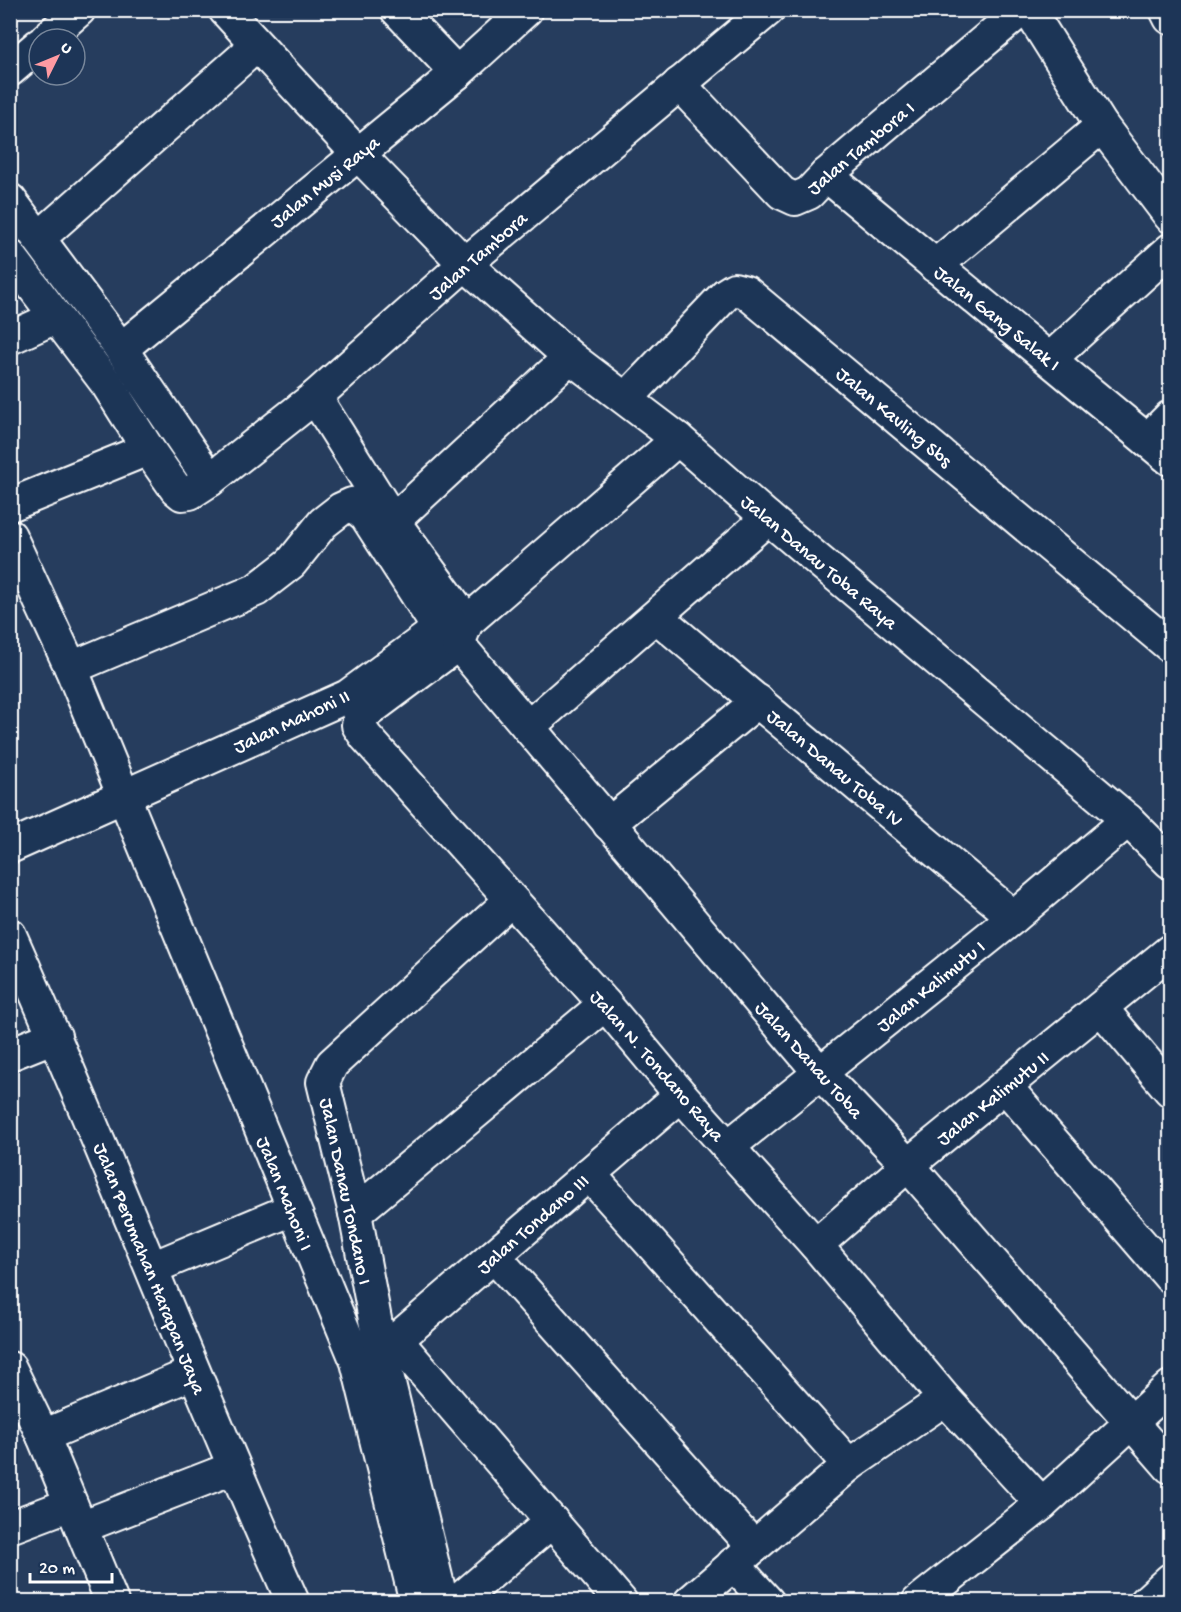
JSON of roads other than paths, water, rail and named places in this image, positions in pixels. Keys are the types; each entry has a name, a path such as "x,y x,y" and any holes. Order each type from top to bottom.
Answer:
{"street":[{"path":"60,27 79,10"},
{"name":"Jalan Danau Toba Raya","path":"225,10 357,153 465,264 570,357 627,398 678,439 768,519 1128,820 1170,862"},
{"path":"397,10 457,72"},
{"name":"Jalan Musi Raya","path":"121,349 457,72 526,10"},
{"name":"Jalan Tambora","path":"148,449 182,494 190,493 210,480 315,397 465,264 679,84 735,20 768,10"},
{"name":"Jalan Tambora I","path":"679,84 782,193 795,199 808,193 825,175 1021,10"},
{"path":"1029,10 1102,126 1170,216"},
{"path":"1166,10 1170,18"},
{"path":"39,238 256,46"},
{"path":"10,70 27,55"},
{"path":"935,266 1102,126"},
{"name":"Jalan Gang Salak I","path":"825,175 1159,449"},
{"path":"10,200 121,349 210,480"},
{"path":"1050,359 1170,250"},
{"path":"10,256 107,384 148,449 10,505"},
{"name":"Jalan Kavling Sbs","path":"627,398 726,294 734,289 746,292 1170,646"},
{"path":"10,339 56,317"},
{"path":"393,521 570,357"},
{"name":"Jalan Danau Toba","path":"315,397 462,633 528,727 820,1073 908,1165 1170,1467"},
{"path":"1159,449 1170,417"},
{"path":"462,633 678,439"},
{"name":"Jalan Mahoni II","path":"72,668 256,590 291,563 323,523 340,508 352,504 366,516 433,620 433,629 428,637 348,696 123,796"},
{"path":"528,727 768,519"},
{"name":"Jalan Mahoni I","path":"10,536 72,668 357,1362 416,1602"},
{"name":"Jalan Danau Toba IV","path":"657,617 1014,916"},
{"name":"Jalan N. Tondano Raya","path":"462,633 360,717 358,725 366,737 605,1004 681,1095 816,1245 945,1399 1042,1504"},
{"path":"609,824 758,701"},
{"path":"10,847 123,796"},
{"name":"Jalan Kalimutu I","path":"729,1146 1014,916 1128,820"},
{"name":"Jalan Danau Tondano I","path":"442,1602 388,1343 323,1082 332,1064 511,900"},
{"name":"Jalan Perumahan Harapan Jaya","path":"10,934 152,1268 233,1468 293,1602"},
{"name":"Jalan Kalimutu II","path":"816,1245 908,1165 1170,951"},
{"path":"355,1213 605,1004"},
{"path":"1101,1008 1170,1090"},
{"path":"10,1054 55,1036"},
{"path":"1005,1086 1170,1277"},
{"name":"Jalan Tondano III","path":"388,1343 494,1256 681,1095"},
{"path":"590,1174 849,1465"},
{"path":"152,1268 293,1209"},
{"path":"494,1256 743,1556 768,1602"},
{"path":"388,1343 552,1521 621,1602"},
{"path":"10,1368 43,1436 112,1602"},
{"path":"43,1436 193,1373"},
{"path":"918,1602 1042,1504 1170,1387"},
{"path":"690,1602 849,1465 945,1399"},
{"path":"10,1527 76,1515 233,1468"},
{"path":"457,1602 552,1521"},
{"path":"1146,1602 1170,1580"}]}
